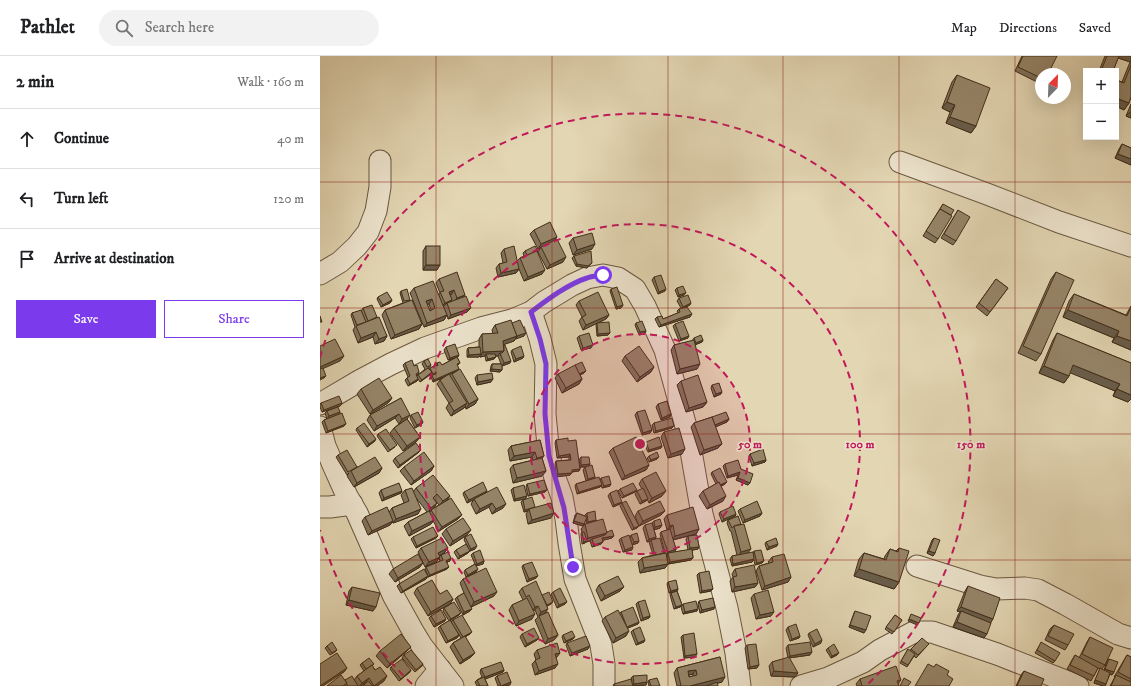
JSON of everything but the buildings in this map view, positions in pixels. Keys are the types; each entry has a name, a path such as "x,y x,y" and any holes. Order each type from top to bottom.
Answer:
{"street":[{"path":"320,274 340,262 357,246 368,232 376,211 380,187 380,161"},
{"path":"900,162 1059,222 1131,246"},
{"path":"320,404 359,381 425,348 481,328 512,320 531,312 544,302 587,278 603,275 618,278 635,289 645,306 665,350 688,434 702,514 727,608 740,686"},
{"path":"531,312 546,364 545,414 549,456 554,478 562,497 575,579 601,645 604,664 604,686"},
{"path":"320,427 325,446 334,467 357,513 394,597 422,646 453,686"},
{"path":"320,507 352,504"},
{"path":"917,566 980,586 996,589 1025,588 1038,590 1118,634 1131,638"},
{"path":"801,686 828,678 863,662 880,650 914,632 932,632 997,654 1078,686"},
{"path":"426,686 440,669"}],"route":[{"path":"573,567 562,497 554,478 549,456 545,414 546,364 531,312 544,302 572,285 587,278 603,275"}]}
